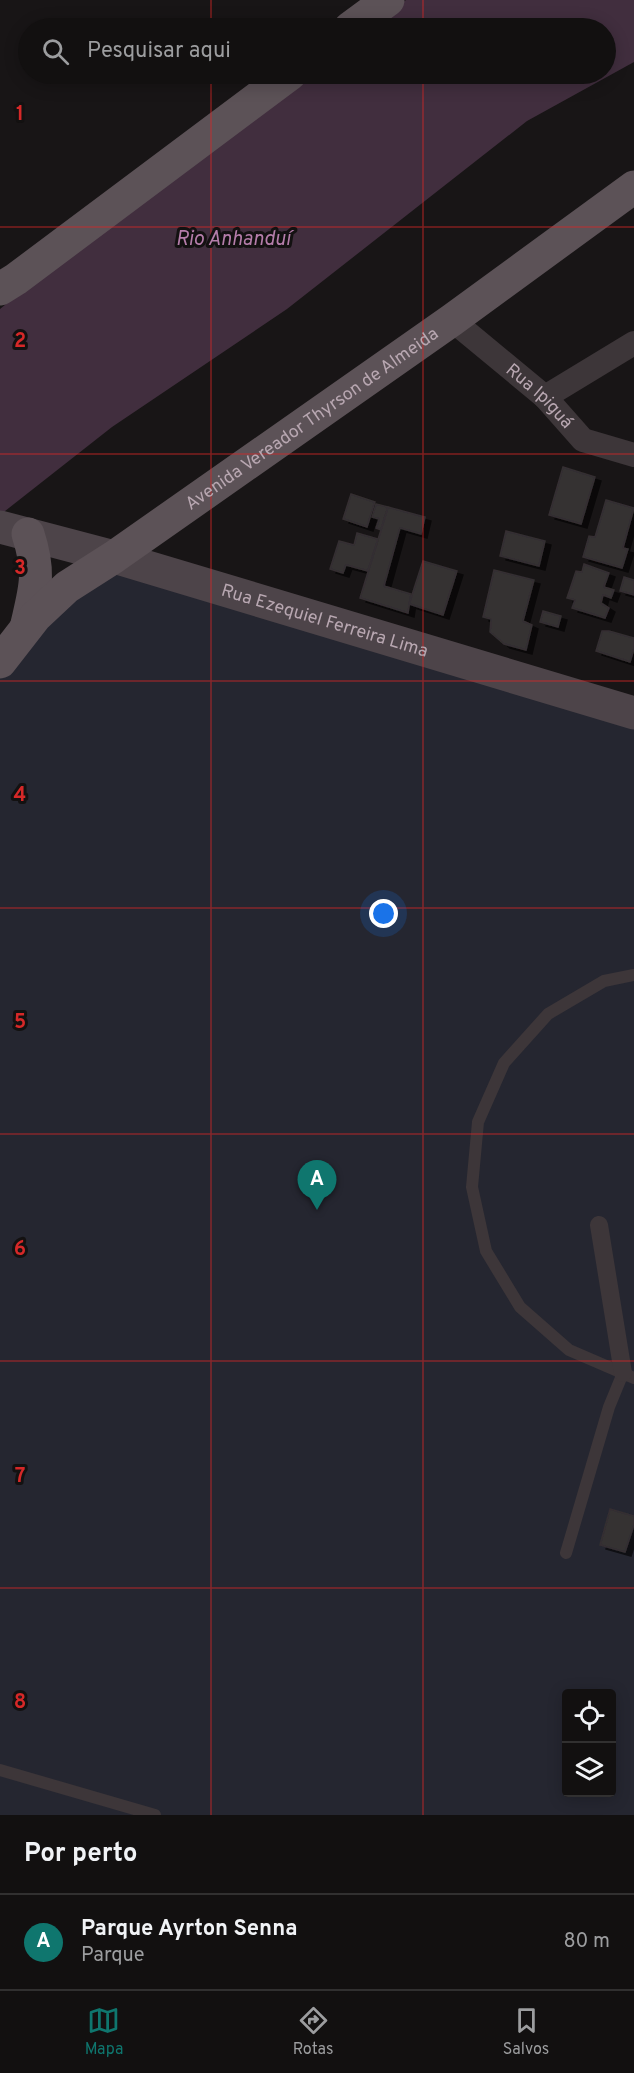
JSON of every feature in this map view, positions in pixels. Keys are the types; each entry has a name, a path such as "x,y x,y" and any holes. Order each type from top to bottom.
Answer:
{"main road":[{"path":"364,18 388,0"},
{"path":"0,289 277,84"},
{"name":"Avenida Vereador Thyrson de Almeida","path":"0,662 35,617 67,587 114,557 452,321 634,187"},
{"path":"14,531 35,557 37,579 26,628"},
{"name":"Rua Ezequiel Ferreira Lima","path":"14,531 114,557 634,713"}],"street":[{"name":"Rua Ipiguá","path":"452,321 545,397 583,440 634,455"},
{"path":"545,397 634,343"},
{"path":"599,1225 628,1375"}],"lane":[{"path":"566,1553 609,1407 628,1375 569,1350 520,1307 486,1251 472,1187 478,1122 504,1063 548,1014 604,981 634,975"},
{"path":"0,1770 156,1815"}],"shaded area":[{"path":"119,568 634,726 634,1815 0,1815 0,673 41,624"}],"water":[{"name":"Rio Anhanduí","path":"406,0 634,0 634,62 616,72 616,18 382,18"},
{"name":"Rio Anhanduí","path":"294,84 594,84 527,121 287,309 112,427 0,515 0,309 117,214"}],"building":[{"path":"563,467 595,477 581,524 549,515"},
{"path":"351,494 375,502 367,527 343,519"},
{"path":"606,500 634,508 623,548 628,549 622,568 583,557 589,536 595,537"},
{"path":"376,504 388,507 381,530 376,528 379,519 372,517"},
{"path":"388,507 425,517 421,534 400,528 384,586 411,594 408,613 360,598"},
{"path":"506,531 545,541 539,566 500,556"},
{"path":"357,533 378,539 368,571 346,565 343,573 330,569 339,541 354,545"},
{"path":"423,561 457,571 443,615 409,604"},
{"path":"584,564 609,573 604,587 614,590 611,598 603,595 601,603 609,608 605,618 572,608 575,600 567,598 576,571 582,572"},
{"path":"494,570 534,580 523,621 532,625 526,650 504,644 490,632 491,619 483,617"},
{"path":"624,577 634,580 634,595 620,591"},
{"path":"543,611 561,616 558,627 540,622"},
{"path":"602,631 634,638 634,649 630,662 596,651"},
{"path":"610,1509 634,1516 634,1525 625,1552 600,1545"}],"place":[{"name":"Parque Ayrton Senna","path":"317,1210"}]}
